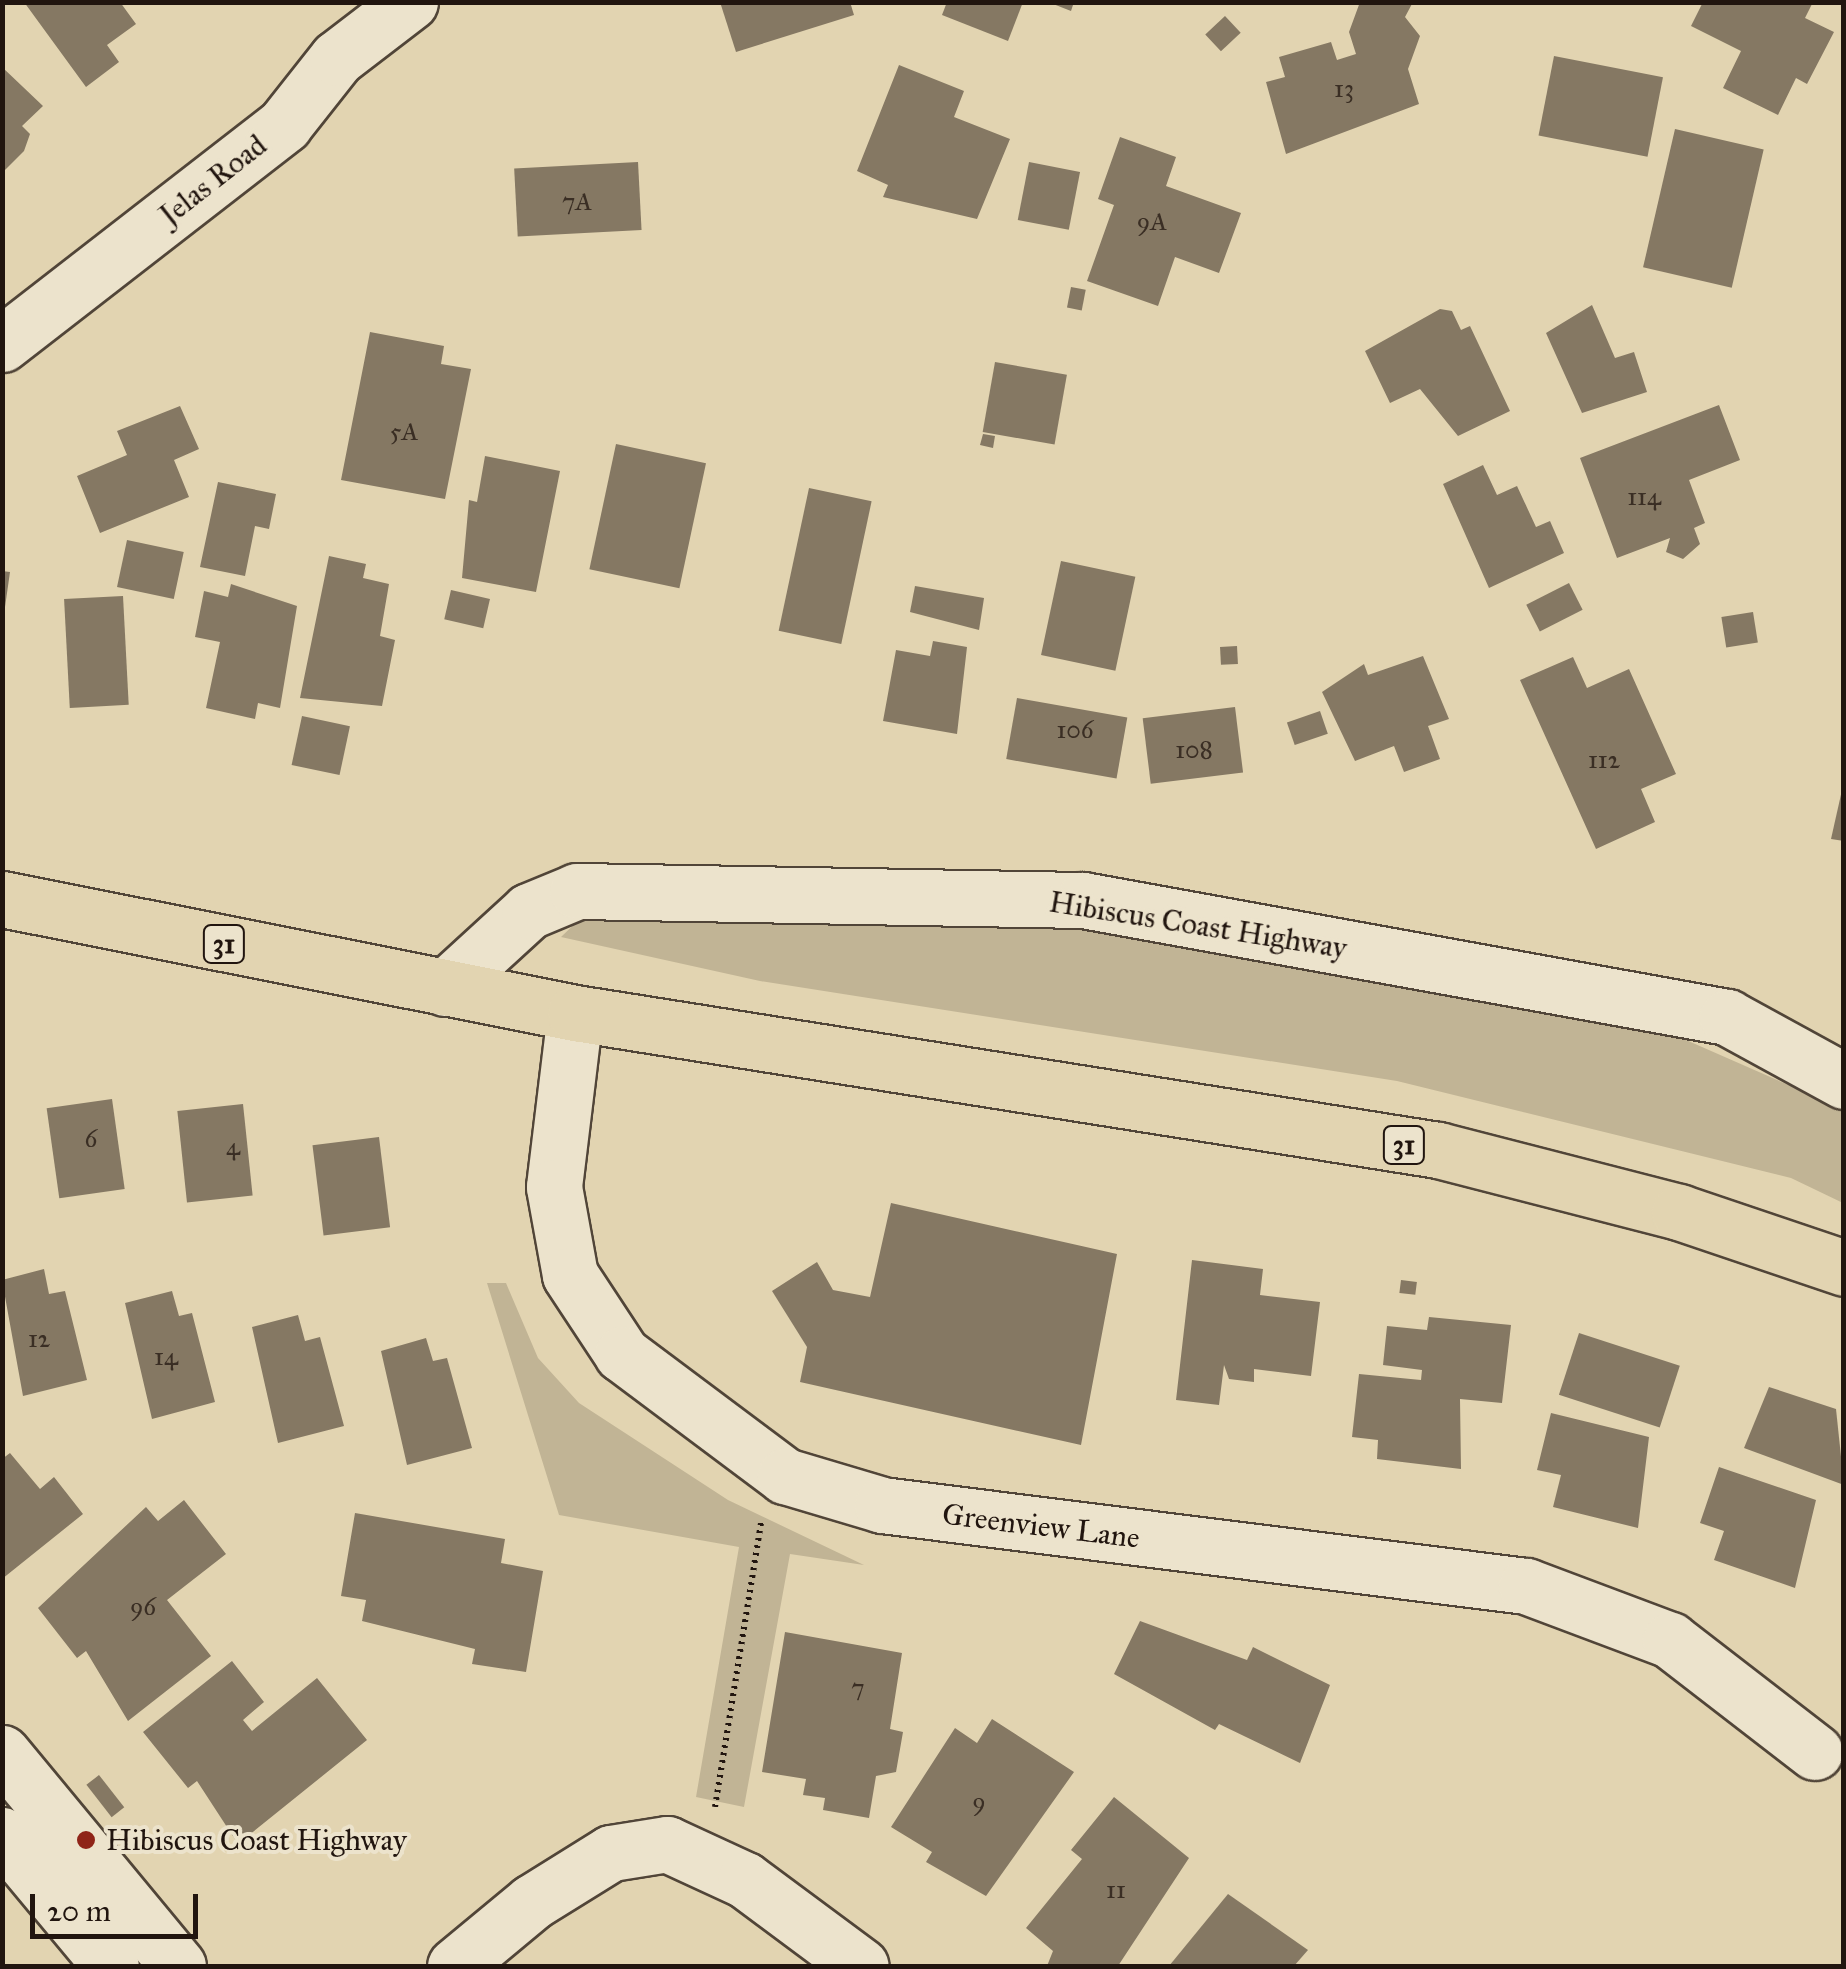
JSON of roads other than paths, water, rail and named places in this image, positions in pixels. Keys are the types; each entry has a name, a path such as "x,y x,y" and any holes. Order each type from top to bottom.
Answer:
{"main road":[{"name":"31","path":"2,899 574,1013 1438,1150 1679,1212 1844,1268"}],"street":[{"name":"Jelas Road","path":"2,344 284,126 337,58 410,2"},
{"name":"Hibiscus Coast Highway","path":"445,988 529,910 577,892 1083,900 1727,1017 1844,1080"},
{"name":"Greenview Lane","path":"574,1013 554,1187 570,1275 622,1354 770,1465 882,1506 1526,1586 1670,1640 1815,1752"},
{"path":"2,1754 178,1966"},
{"path":"2,1835 111,1966"},
{"path":"456,1966 532,1902 611,1853 667,1844 706,1862 861,1966"}],"place":[{"name":"Hibiscus Coast Highway","path":"86,1840"}]}
